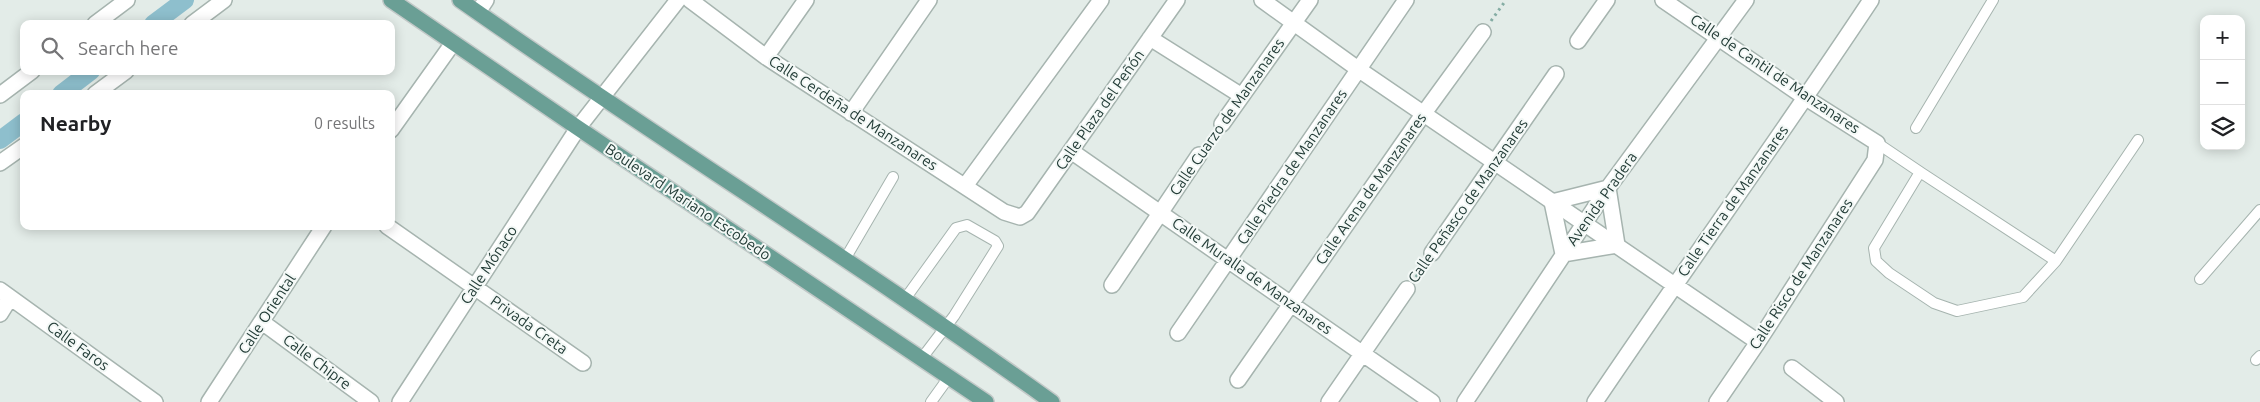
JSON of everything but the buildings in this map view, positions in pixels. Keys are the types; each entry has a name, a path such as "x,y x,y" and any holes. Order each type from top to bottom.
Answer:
{"main road":[{"name":"Boulevard Mariano Escobedo","path":"391,0 986,402"},
{"path":"460,0 482,6 603,98 946,326 1052,402"}],"street":[{"path":"100,20 127,0"},
{"path":"197,20 224,0"},
{"name":"Calle Mónaco","path":"400,402 578,128 678,0"},
{"name":"Calle Cerdeña de Manzanares","path":"690,0 766,57 1004,212 1020,218"},
{"path":"766,57 806,0"},
{"path":"851,113 929,0"},
{"path":"966,186 1101,0"},
{"name":"Calle Plaza del Peñón","path":"1020,218 1027,213 1176,0"},
{"path":"1262,0 1358,69 1552,202 1585,222 1758,342"},
{"name":"Calle Cuarzo de Manzanares","path":"1222,124 1310,0"},
{"name":"Calle Piedra de Manzanares","path":"1178,333 1230,260 1406,0"},
{"path":"1578,41 1607,0"},
{"name":"Calle de Cantil de Manzanares","path":"1663,0 1720,37 1806,98 1882,146"},
{"name":"Avenida Pradera","path":"1465,402 1608,188 1746,0"},
{"name":"Calle Tierra de Manzanares","path":"1595,402 1674,285 1806,98 1871,0"},
{"name":"Calle Arena de Manzanares","path":"1238,380 1424,113 1483,32"},
{"path":"1150,38 1242,96"},
{"path":"395,124 453,43"},
{"name":"Calle Peñasco de Manzanares","path":"1432,253 1556,74"},
{"path":"0,95 27,75"},
{"path":"100,90 121,75"},
{"name":"Calle Risco de Manzanares","path":"1717,402 1758,342 1875,160 1882,146"},
{"path":"0,163 20,149"},
{"name":"Calle Muralla de Manzanares","path":"1071,151 1432,402"},
{"name":"Calle Cuarzo de Manzanares","path":"1112,285 1199,155"},
{"path":"1552,202 1608,188 1617,245"},
{"path":"1552,202 1563,254 1617,245"},
{"name":"Calle Oriental","path":"210,402 321,230"},
{"name":"Privada Creta","path":"392,230 584,364"},
{"name":"Calle Peñasco de Manzanares","path":"1329,402 1407,289"},
{"path":"0,314 5,294"},
{"name":"Calle Faros","path":"5,294 146,399"},
{"name":"Calle Chipre","path":"262,322 371,402"},
{"path":"1792,368 1818,397 1836,402"}],"lane":[{"path":"1916,128 1993,0"},
{"path":"1920,172 1874,248 1876,261 1889,273 1934,303 1957,311 2023,297 2056,261 2138,140"},
{"path":"1882,146 2056,261"},
{"path":"845,259 893,177"},
{"path":"2200,279 2260,210"},
{"path":"905,299 956,228 967,225 995,242 998,246 946,326 922,358"},
{"path":"931,402 949,377"}],"path":[{"path":"1483,32 1506,0"},
{"name":"Calle Peñasco de Manzanares","path":"1407,289 1432,253"}],"waterway":[{"path":"158,20 185,0"},
{"path":"66,90 86,75"},
{"path":"0,140 20,125"}]}
